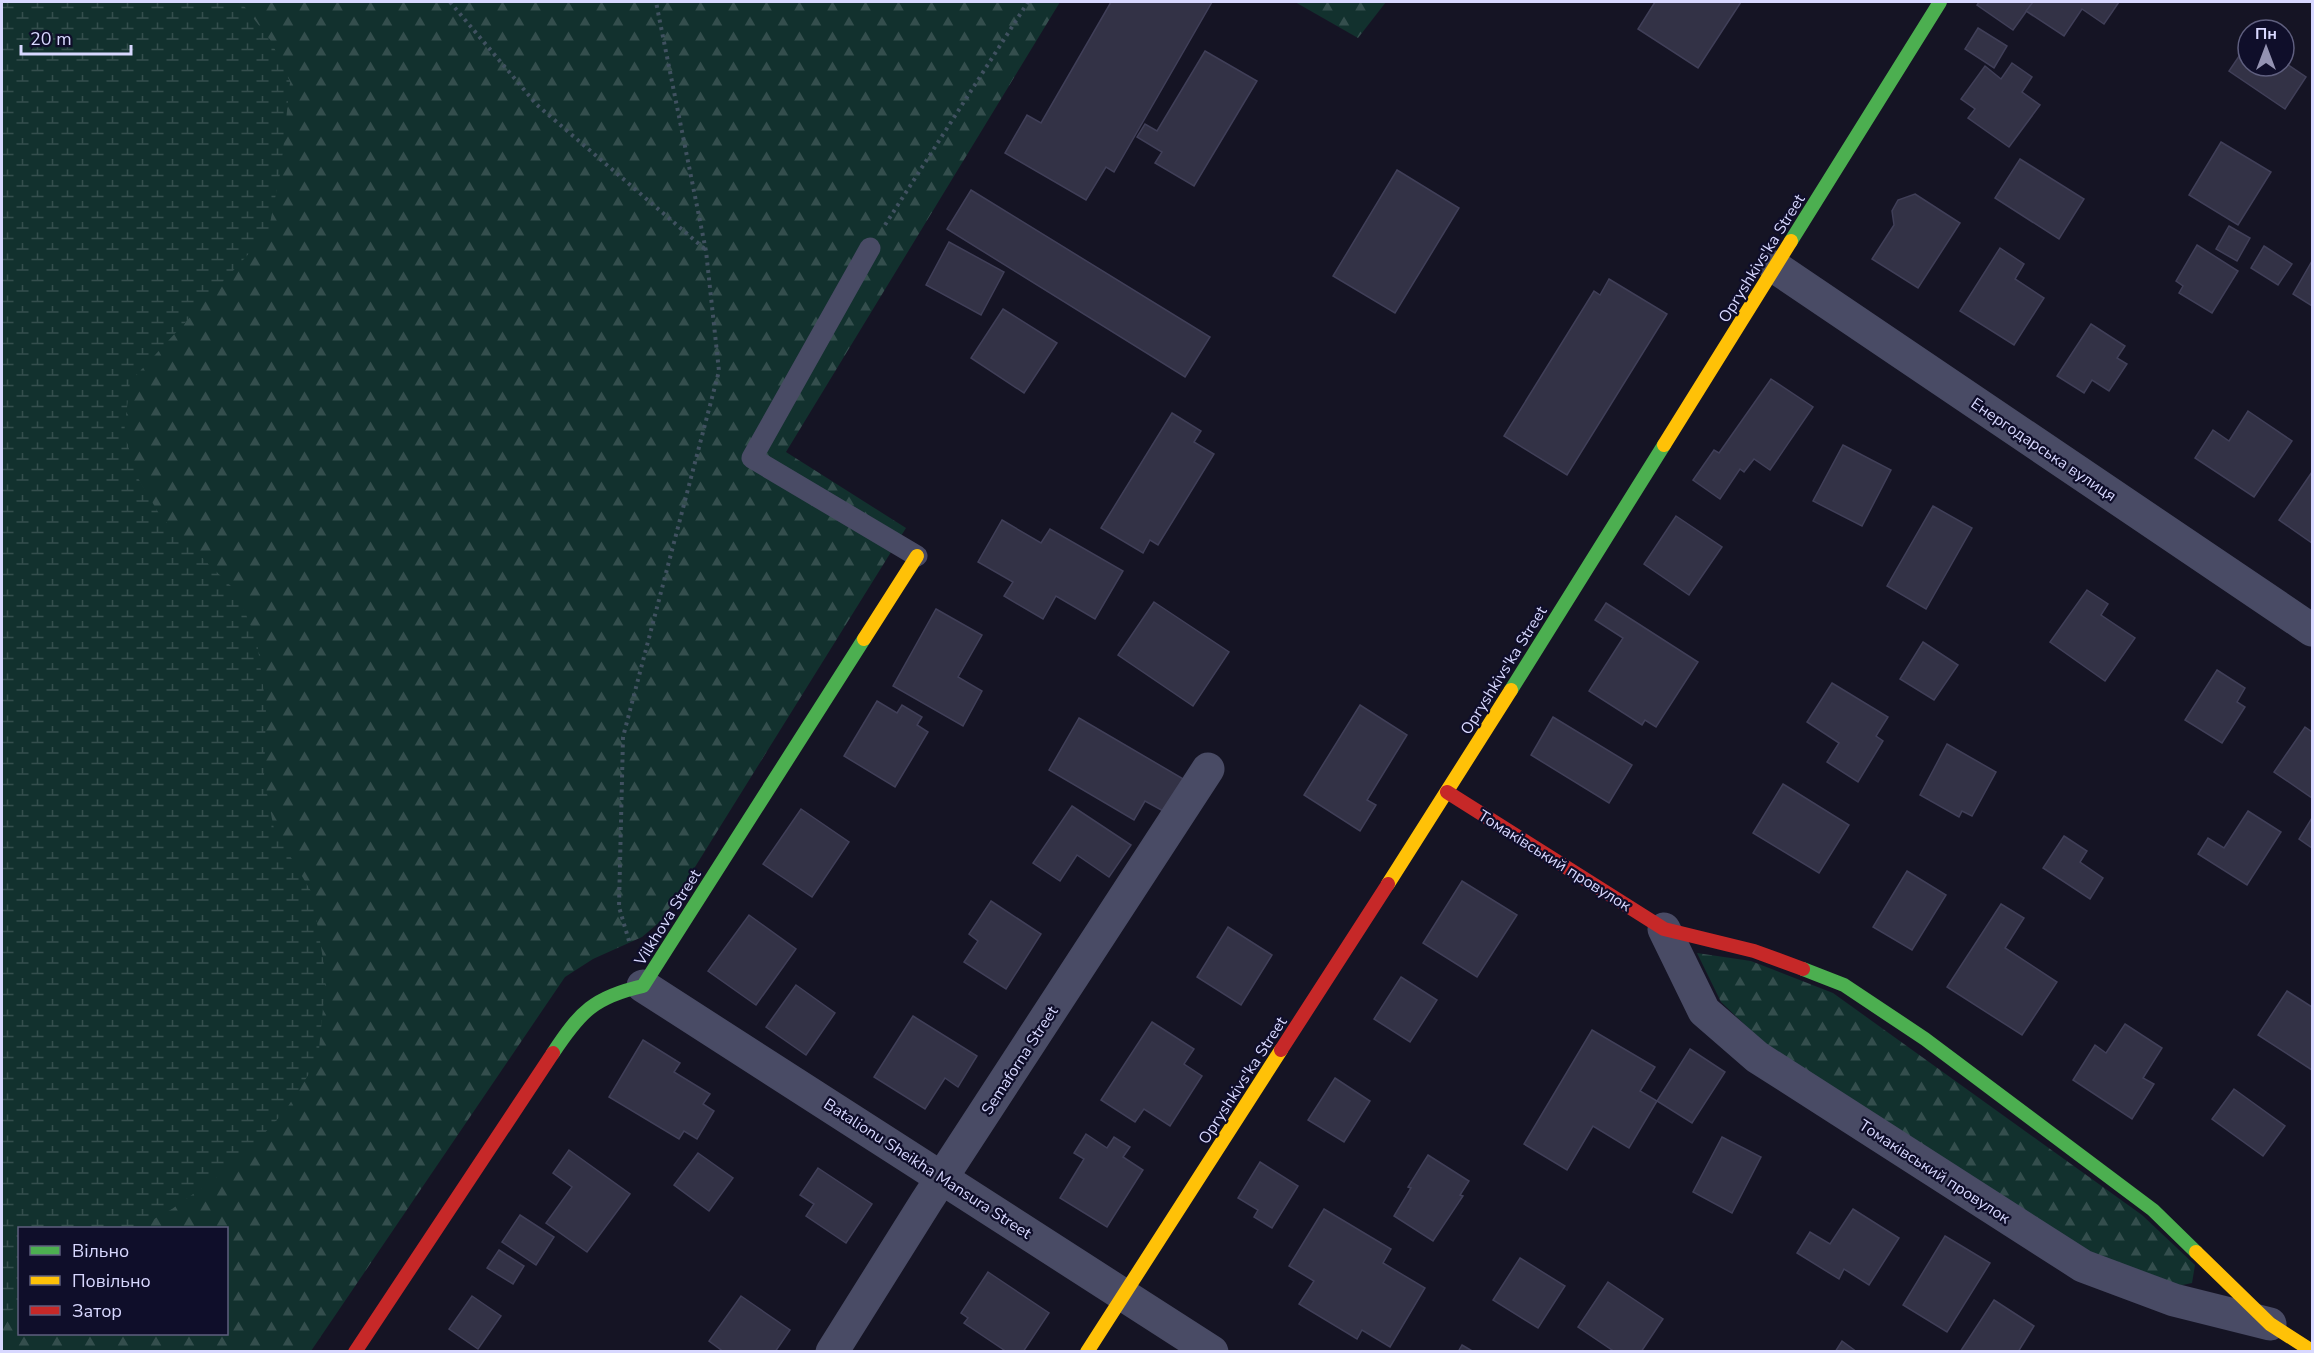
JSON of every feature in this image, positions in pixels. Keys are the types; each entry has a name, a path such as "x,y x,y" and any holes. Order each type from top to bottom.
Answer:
{"street":[{"name":"Opryshkivsʹka Street","path":"1087,1352 1447,792 1940,2"},
{"name":"Енергодарська вулиця","path":"1775,267 2313,630"},
{"name":"Vilkhova Street","path":"355,1352 570,1028 591,1004 617,991 643,986 917,556"},
{"name":"Semaforna Street","path":"832,1352 1208,769"},
{"name":"Томаківський провулок","path":"1447,792 1664,929 1754,951 1844,985 1925,1039 2153,1210 2270,1324 2313,1351"},
{"name":"Томаківський провулок","path":"1664,929 1704,1011 1757,1057 2083,1266 2174,1300 2270,1324"},
{"name":"Batalionu Sheikha Mansura Street","path":"643,986 1212,1352"}],"lane":[{"path":"870,248 752,458 917,556"}],"path":[{"path":"450,2 537,105 706,251"},
{"path":"643,986 619,907 623,737 719,371 706,251 656,2"},
{"path":"870,248 1028,2"}],"green space":[{"path":"2,2 1060,2 786,452 906,528 662,920 642,937 593,959 565,977 311,1351 2,1352"},
{"path":"2,2 238,2 244,6 271,41 290,82 281,169 268,233 130,382 124,433 138,478 161,517 236,591 257,641 266,708 264,778 274,829 312,893 326,977 318,1060 285,1111 237,1163 172,1209 140,1227 18,1227 18,1307 2,1314"},
{"path":"1295,2 1386,2 1358,38"},
{"path":"1697,953 1751,961 1833,993 2142,1215 2195,1265 2192,1283 2173,1287 2085,1251 1764,1043 1721,1002"}],"building":[{"path":"1111,2 1212,2 1114,172 1106,167 1086,200 1005,153 1027,115 1041,123"},
{"path":"1655,2 1741,2 1698,68 1638,29"},
{"path":"1979,2 2033,2 2013,30 1977,5"},
{"path":"2033,2 2119,2 2104,24 2082,9 2064,36 2026,11"},
{"path":"1978,28 2007,46 1994,68 1965,49"},
{"path":"1205,51 1257,81 1194,186 1155,163 1162,152 1137,137 1145,124 1157,131"},
{"path":"2236,61 2236,76 2229,71"},
{"path":"2012,63 2032,77 2022,92 2040,105 2009,147 1968,118 1975,109 1961,99 1985,66 2001,79"},
{"path":"2296,70 2306,77 2285,109 2239,78 2296,78"},
{"path":"2221,142 2271,172 2238,225 2189,195"},
{"path":"2020,159 2084,199 2059,239 1995,198"},
{"path":"1397,170 1459,208 1395,313 1333,276"},
{"path":"971,190 1210,337 1185,377 947,229"},
{"path":"1915,194 1960,223 1918,288 1872,259 1894,225 1892,211 1898,200"},
{"path":"2229,226 2250,238 2237,261 2216,249"},
{"path":"949,242 1004,272 981,315 926,285"},
{"path":"2197,245 2238,271 2212,313 2179,293 2183,286 2176,281"},
{"path":"2264,246 2292,264 2278,285 2251,268"},
{"path":"2000,248 2024,264 2015,279 2044,298 2014,345 1960,311"},
{"path":"2312,261 2312,306 2293,294"},
{"path":"1609,279 1667,314 1567,475 1504,436 1594,291 1600,295"},
{"path":"1003,309 1057,343 1024,393 971,358"},
{"path":"2091,324 2125,346 2117,358 2127,364 2109,391 2092,380 2084,393 2057,376"},
{"path":"1771,379 1813,407 1770,470 1754,459 1744,472 1740,469 1720,499 1693,480 1714,450 1719,453"},
{"path":"2248,411 2292,441 2254,497 2195,458 2213,430 2229,441"},
{"path":"1172,413 1201,431 1194,442 1214,454 1158,545 1150,540 1143,553 1101,528"},
{"path":"1843,445 1891,470 1862,526 1813,501"},
{"path":"2312,472 2312,543 2279,520"},
{"path":"1933,506 1972,528 1926,609 1887,586"},
{"path":"1676,516 1722,547 1689,595 1644,564"},
{"path":"1002,520 1041,543 1050,529 1123,571 1095,619 1056,596 1043,619 1004,596 1013,582 978,562"},
{"path":"2087,590 2108,604 2101,615 2135,638 2105,681 2050,642"},
{"path":"1154,602 1229,652 1193,706 1118,655"},
{"path":"1606,603 1698,662 1656,727 1645,720 1642,725 1589,691 1623,638 1595,620"},
{"path":"936,609 982,635 958,677 982,691 963,726 893,686"},
{"path":"1923,642 1958,665 1934,700 1900,679"},
{"path":"2217,670 2245,688 2237,702 2245,707 2222,743 2185,720"},
{"path":"1832,683 1888,717 1876,736 1883,741 1858,782 1827,762 1839,743 1807,722"},
{"path":"877,701 897,713 902,705 922,717 917,725 928,732 895,787 844,756"},
{"path":"1360,705 1407,735 1367,800 1376,805 1360,831 1304,795"},
{"path":"1553,717 1632,765 1609,803 1531,755"},
{"path":"1079,718 1185,780 1165,812 1145,801 1134,820 1049,770"},
{"path":"2305,727 2312,732 2312,798 2274,772"},
{"path":"1947,744 1996,772 1972,816 1962,811 1959,817 1920,795"},
{"path":"1783,784 1849,825 1819,873 1753,833"},
{"path":"1072,806 1131,845 1109,877 1077,855 1060,881 1033,863"},
{"path":"801,809 849,842 812,897 763,864"},
{"path":"2248,811 2281,832 2247,885 2198,854 2208,838 2224,848"},
{"path":"2312,818 2312,848 2299,839"},
{"path":"2064,836 2087,851 2080,862 2103,878 2090,899 2043,868"},
{"path":"1907,871 1946,895 1912,950 1873,927"},
{"path":"1462,881 1517,915 1477,977 1423,943"},
{"path":"991,901 1041,934 1006,989 964,962 978,941 969,934"},
{"path":"2001,904 2024,918 2005,948 2057,982 2022,1035 1947,987"},
{"path":"749,915 796,949 756,1005 708,971"},
{"path":"1228,927 1272,955 1241,1005 1197,977"},
{"path":"1401,977 1437,1000 1410,1042 1374,1019"},
{"path":"796,985 835,1013 806,1055 766,1027"},
{"path":"2287,991 2312,1007 2312,1070 2258,1035"},
{"path":"913,1016 977,1056 958,1087 945,1078 925,1109 874,1077"},
{"path":"1152,1022 1194,1049 1184,1064 1202,1076 1170,1126 1144,1109 1135,1122 1101,1100"},
{"path":"2125,1024 2162,1048 2143,1078 2154,1084 2132,1119 2073,1080 2095,1045 2106,1053"},
{"path":"1592,1030 1655,1067 1640,1091 1657,1101 1629,1148 1593,1126 1567,1170 1524,1144"},
{"path":"643,1040 680,1063 674,1072 710,1094 703,1104 714,1111 697,1139 684,1131 679,1139 609,1097"},
{"path":"1690,1049 1725,1072 1692,1123 1657,1101"},
{"path":"1335,1078 1370,1101 1344,1142 1308,1120"},
{"path":"2234,1089 2285,1126 2263,1156 2212,1119"},
{"path":"1086,1134 1107,1148 1114,1137 1130,1147 1123,1157 1143,1170 1107,1227 1060,1198 1084,1159 1074,1153"},
{"path":"1722,1137 1761,1157 1732,1213 1693,1192"},
{"path":"569,1150 630,1194 587,1252 546,1223 572,1187 553,1173"},
{"path":"698,1153 733,1178 709,1211 674,1185"},
{"path":"1428,1155 1469,1181 1460,1195 1463,1196 1433,1241 1394,1216 1411,1188 1408,1187"},
{"path":"1260,1162 1298,1186 1272,1228 1254,1217 1258,1210 1238,1198"},
{"path":"818,1168 872,1204 846,1243 806,1216 814,1204 800,1195"},
{"path":"1324,1209 1391,1249 1383,1263 1425,1288 1390,1347 1362,1330 1357,1339 1299,1304 1314,1281 1289,1266"},
{"path":"1853,1209 1899,1238 1869,1285 1844,1269 1839,1279 1797,1253 1810,1232 1830,1244"},
{"path":"520,1215 554,1237 536,1265 502,1242"},
{"path":"1945,1236 1990,1263 1947,1332 1903,1305"},
{"path":"499,1250 524,1266 513,1284 487,1268"},
{"path":"1520,1258 1565,1286 1538,1328 1493,1300"},
{"path":"988,1272 1049,1313 1023,1352 1007,1352 964,1323 968,1318 961,1313"},
{"path":"1608,1282 1663,1319 1641,1352 1615,1352 1578,1327"},
{"path":"472,1296 501,1316 478,1349 449,1329"},
{"path":"741,1296 790,1330 775,1352 724,1352 709,1341"},
{"path":"1994,1300 2034,1326 2018,1352 1960,1352"},
{"path":"1842,1341 1857,1352 1835,1352"},
{"path":"1462,1345 1474,1352 1458,1352"}],"traffic: fast":[{"path":"1791,241 1940,2"},
{"path":"1511,690 1664,445"},
{"path":"553,1053 580,1017 590,1008 612,995 643,986 864,639"},
{"path":"1803,969 1844,985 1925,1039 2153,1210 2196,1252"}],"traffic: slow":[{"path":"1664,445 1791,241"},
{"path":"864,639 917,556"},
{"path":"1388,884 1511,690"},
{"path":"1087,1352 1281,1050"},
{"path":"2196,1252 2270,1324 2312,1351"}],"traffic: jam":[{"path":"1447,792 1664,929 1754,951 1803,969"},
{"path":"1281,1050 1388,884"},
{"path":"355,1352 553,1053"}]}
